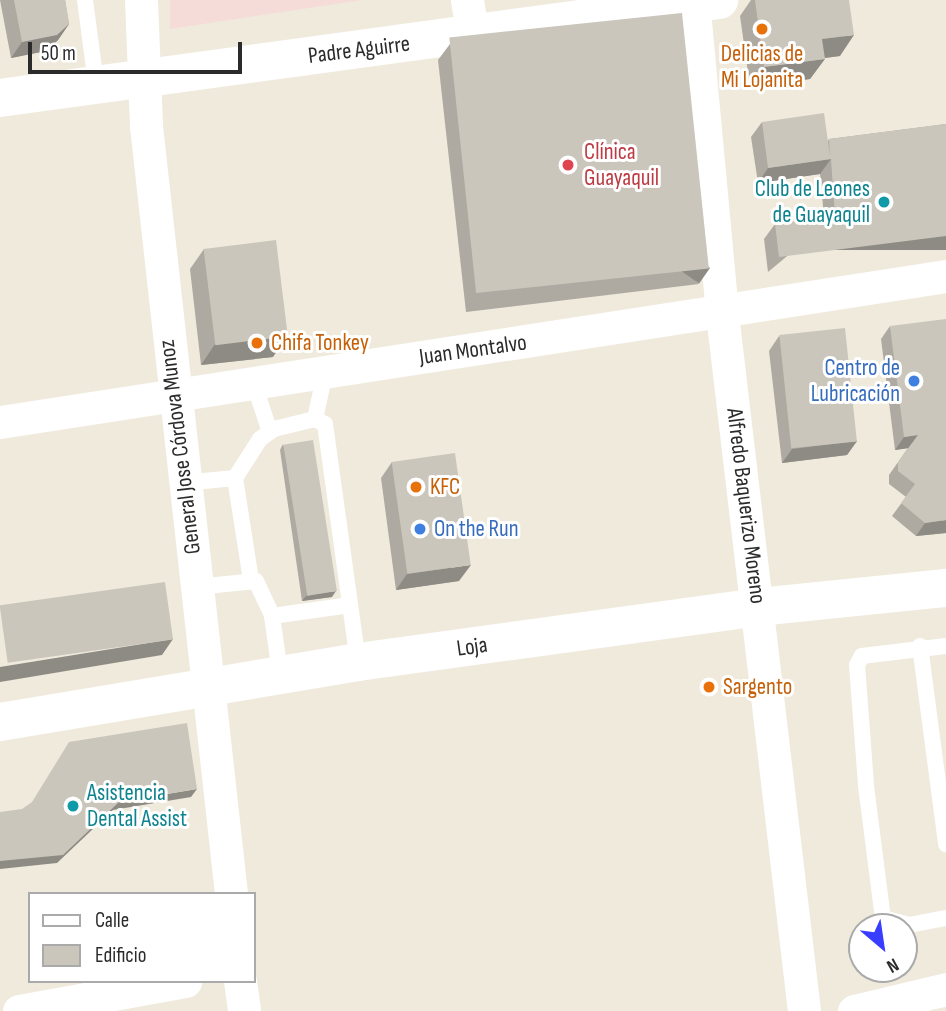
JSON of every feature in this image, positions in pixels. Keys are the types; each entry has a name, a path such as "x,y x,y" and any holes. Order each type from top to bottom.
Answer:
{"main road":[{"name":"Padre Aguirre","path":"0,98 96,83 142,79 470,18 702,2"},
{"name":"Loja","path":"0,722 280,673 758,607 946,588"}],"street":[{"name":"General Jose Córdova Munoz","path":"141,0 142,79 173,396 197,587 230,892"},
{"name":"Alfredo Baquerizo Moreno","path":"702,2 722,314 804,1011"},
{"name":"Juan Montalvo","path":"0,422 722,314 946,276"},
{"path":"19,1011 174,983"},
{"path":"240,983 244,1011"},
{"path":"854,1011 946,989"}],"lane":[{"path":"85,0 96,83"},
{"path":"315,419 325,373"},
{"path":"254,384 264,422 274,429"},
{"path":"251,580 235,478 260,439 274,429 315,419 325,424 328,436 358,662"},
{"path":"183,482 235,478"},
{"path":"197,587 251,580 258,583 272,616 280,673"},
{"path":"272,616 350,605"},
{"path":"946,646 920,646 858,660 866,786 883,918 909,925 946,918"},
{"path":"920,646 946,844"}],"shaded area":[{"path":"170,0 362,0 170,29"}],"building":[{"path":"14,0 65,0 69,24 57,35 22,42"},
{"path":"755,0 849,0 854,35 822,39 825,59 764,67"},
{"name":"Clínica Guayaquil","path":"682,13 709,269 476,293 449,37"},
{"name":"Club de Leones de Guayaquil","path":"824,113 830,156 829,139 946,124 946,236 779,257 775,224 835,216 831,159 768,168 762,122"},
{"path":"276,240 288,336 215,345 204,249"},
{"path":"946,319 946,520 925,523 901,503 915,484 898,471 898,462 918,435 904,437 890,326"},
{"path":"845,328 857,441 791,448 779,335"},
{"path":"313,440 337,591 307,596 283,445"},
{"name":"On the Run","path":"455,453 471,565 407,574 392,462"},
{"path":"165,582 173,639 8,663 0,605"},
{"name":"Asistencia Dental Assist","path":"187,723 197,789 119,802 63,855 0,861 0,812 22,809 32,802 69,742"}],"place":[{"name":"Delicias de Mi Lojanita","path":"762,29"},
{"name":"Clínica Guayaquil","path":"568,165"},
{"name":"Club de Leones de Guayaquil","path":"884,202"},
{"name":"Chifa Tonkey","path":"257,343"},
{"name":"Centro de Lubricación","path":"914,381"},
{"name":"KFC","path":"416,487"},
{"name":"On the Run","path":"420,529"},
{"name":"Sargento","path":"709,687"},
{"name":"Asistencia Dental Assist","path":"73,806"}]}
